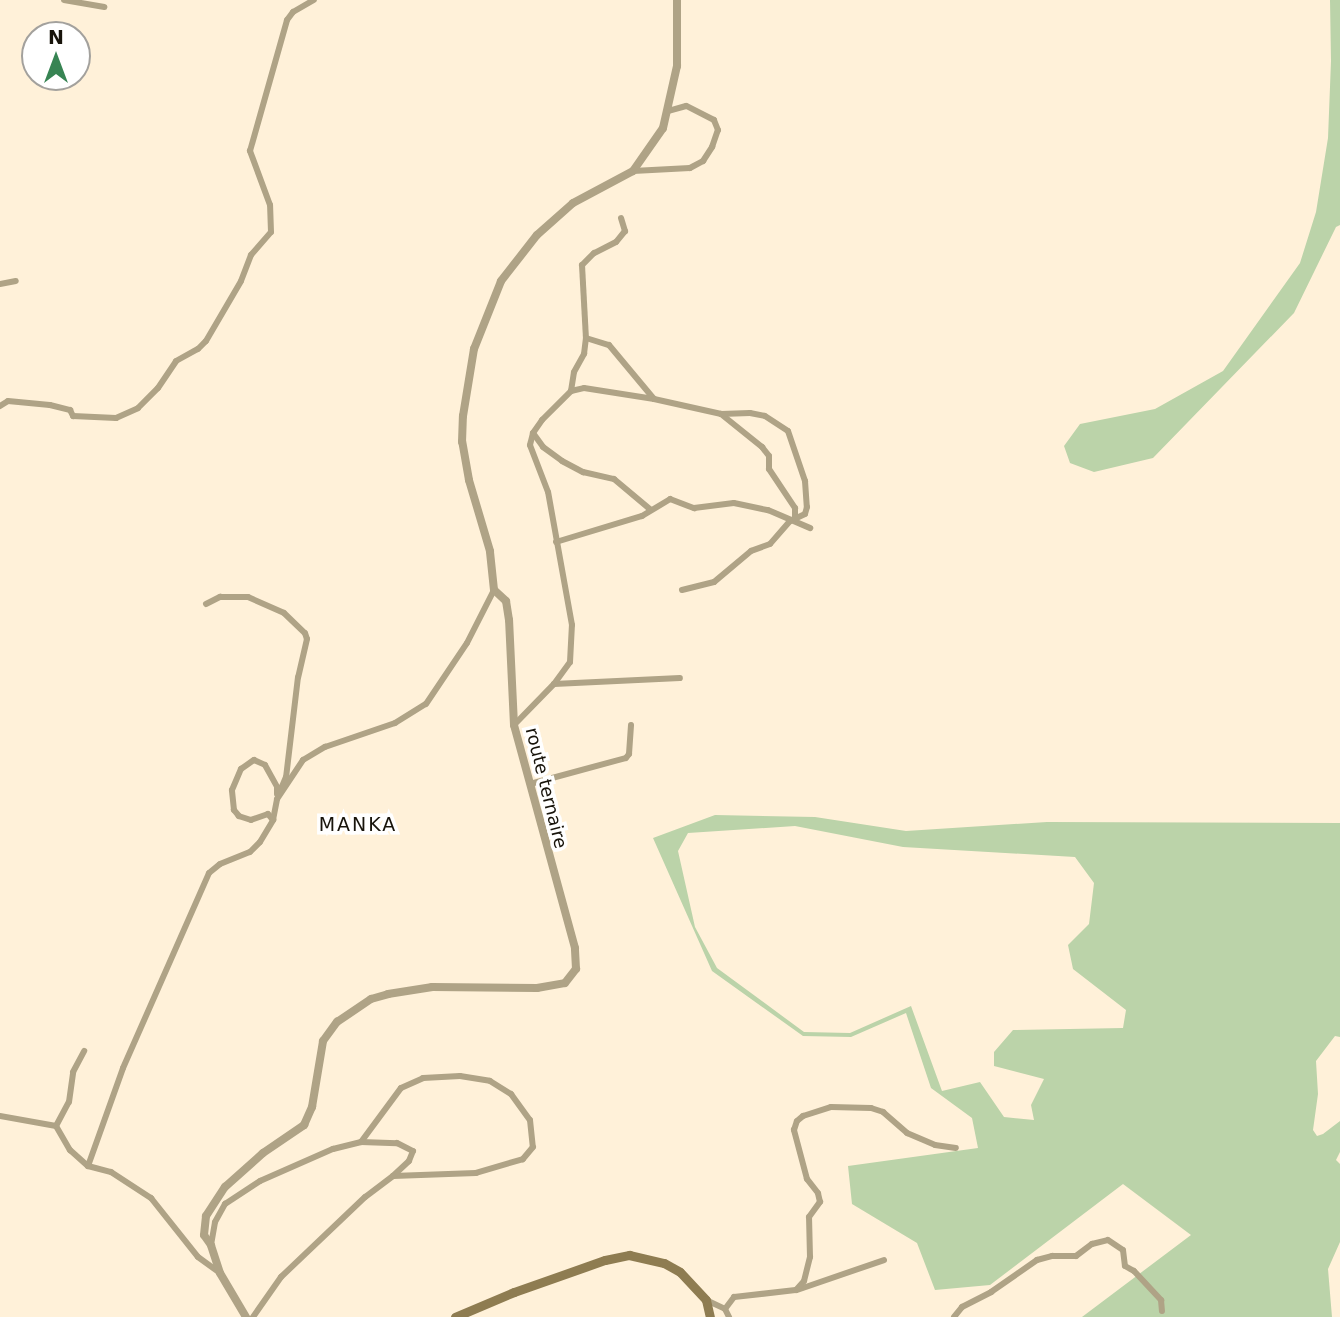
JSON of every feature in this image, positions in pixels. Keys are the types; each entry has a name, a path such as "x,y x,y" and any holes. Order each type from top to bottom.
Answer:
{"main road":[{"path":"455,1317 514,1292 605,1260 629,1255 664,1263 680,1272 706,1300 710,1317"}],"street":[{"path":"64,0 104,7"},
{"path":"0,406 8,401 60,406 70,410 73,416 116,418 138,408 158,388 176,361 198,349 206,341 241,281 251,255 271,232 270,205 250,152 287,20 293,12 314,0"},
{"name":"route ternaire","path":"211,1245 204,1235 206,1216 225,1187 263,1153 304,1125 309,1118 323,1041 345,1014 371,999 432,987 537,988 565,983 573,977 576,969 575,948 544,845 513,725 506,601 494,590 490,551 468,480 462,443 463,416 474,349 501,281 537,234 573,203 633,171 654,144 668,111 678,56 677,0"},
{"path":"633,171 690,168 703,161 712,147 717,135 715,120 686,106 668,111"},
{"path":"513,725 554,684 570,662 572,625 548,492 530,445 533,433 570,391 574,372 584,354 586,338 582,265 594,253 616,242 625,231 621,218"},
{"path":"0,284 16,281"},
{"path":"586,338 609,345 654,399"},
{"path":"570,391 584,388 654,399 721,414 765,416 788,431 804,481 807,507 805,514 793,519 770,544 740,558 714,582 682,590"},
{"path":"721,414 762,447 769,456 769,469 795,508 793,519"},
{"path":"533,433 543,447 562,461 583,472 614,479 651,510"},
{"path":"556,542 642,516 670,499 694,508 734,503 768,510 810,528"},
{"path":"277,799 303,760 314,752 395,723 426,704 467,643 494,590"},
{"path":"206,604 220,597 248,597 284,613 305,633 307,639 298,677 286,777 277,799"},
{"path":"554,684 680,678"},
{"path":"530,784 626,758 629,754 631,725"},
{"path":"88,1166 123,1068 202,884 220,864 250,852 260,842 273,820 277,787 265,765 250,760 234,781 234,810 244,820 268,814 273,820"},
{"path":"56,1126 69,1102 70,1080 84,1051"},
{"path":"361,1142 401,1088 423,1078 460,1076 490,1081 511,1094 530,1120 533,1147 523,1159 477,1173 393,1177"},
{"path":"796,1290 808,1270 809,1217 820,1202 807,1179 794,1130 797,1121 831,1107 871,1108 883,1112 907,1133 935,1144 956,1148"},
{"path":"0,1116 56,1126 70,1150 88,1166 125,1179 151,1198 198,1257 220,1273"},
{"path":"246,1317 220,1273 211,1245 215,1222 225,1204 238,1193 333,1149 361,1142 397,1143 410,1148 412,1157 393,1177 365,1197 281,1277 253,1317"},
{"path":"954,1317 962,1307 992,1292 1037,1260 1052,1256 1076,1256 1093,1244 1108,1240 1123,1250 1125,1266 1134,1271 1161,1300 1162,1311"},
{"path":"725,1309 734,1297 796,1290 884,1260"},
{"path":"706,1300 725,1309 729,1317"}],"green space":[{"path":"1330,0 1340,0 1340,225 1336,227 1294,313 1153,458 1094,472 1070,463 1064,446 1080,424 1155,409 1223,371 1300,263 1316,212 1328,138"},
{"path":"715,815 815,817 906,831 1047,822 1340,823 1340,1037 1335,1036 1316,1061 1318,1094 1313,1130 1317,1136 1323,1134 1340,1121 1340,1152 1336,1160 1340,1164 1340,1242 1328,1269 1332,1317 1082,1317 1191,1235 1123,1184 990,1285 935,1290 917,1243 852,1204 848,1166 978,1148 972,1118 931,1088 906,1013 851,1037 803,1036 712,971 653,838","holes":["795,826 903,847 1075,857 1094,883 1089,924 1068,945 1073,969 1126,1010 1123,1028 1013,1030 994,1052 994,1066 1044,1079 1031,1105 1034,1120 1004,1117 980,1082 942,1091 911,1006 850,1033 804,1032 717,968 695,927 678,851 688,833"]}],"district":[{"name":"MANKA","path":"358,825"}]}
